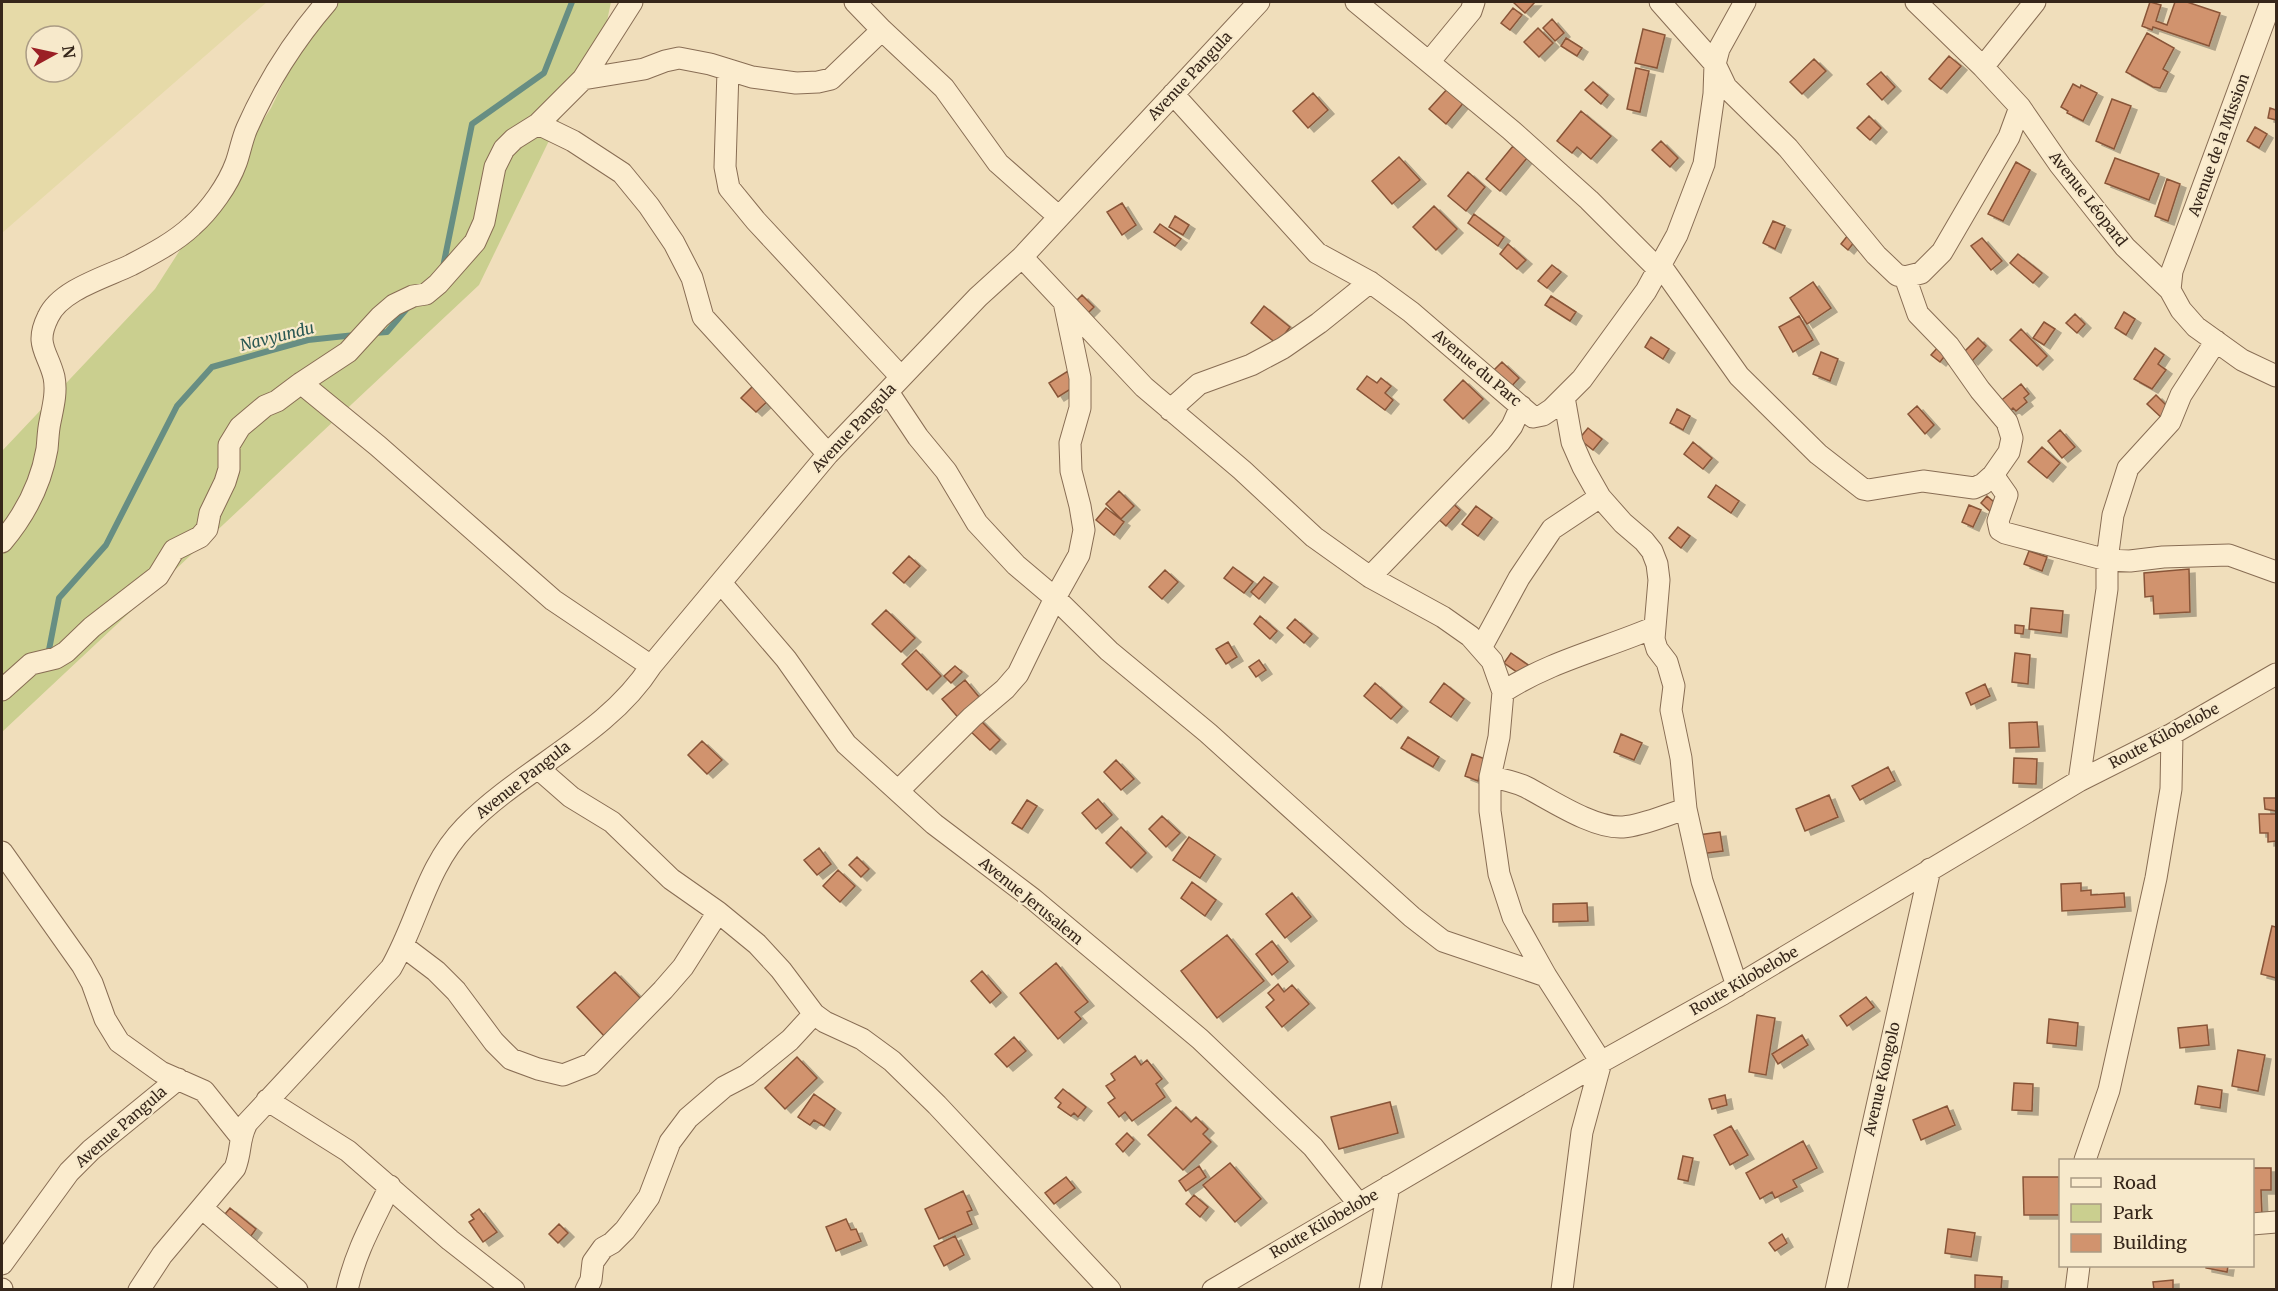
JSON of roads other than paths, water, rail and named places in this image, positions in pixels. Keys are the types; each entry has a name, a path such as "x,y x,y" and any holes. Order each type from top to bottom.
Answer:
{"street":[{"path":"2,542 28,504 42,470 47,448 55,391 54,376 44,352 42,339 48,315 68,294 162,248 192,226 205,212 230,177 246,130 263,95 300,34 327,2"},
{"path":"2,690 32,664 56,658 66,652 92,627 158,576 174,550 207,530 210,513 225,483 229,469 229,445 234,435 260,410 277,401 348,352 394,305 413,296 426,294 438,284 475,242 484,222 495,167 504,149 514,139 538,124 583,79 632,2"},
{"path":"855,2 944,88 998,163 1058,216"},
{"name":"Avenue Pangula","path":"240,1136 247,1123 267,1100 391,968 404,946 421,898 447,847 479,813 615,708 642,680 651,666 828,454 978,297 1022,257 1258,2"},
{"path":"1356,2 1537,153 1660,268 1739,376 1818,454 1863,489 1923,481 1974,488 1993,475 2009,452 2012,438 2007,422 1980,390 1949,346 1918,314 1905,277"},
{"path":"1429,62 1471,10 1474,2"},
{"path":"1660,2 1715,64 1726,87 1788,148 1890,271 1905,277 1921,273 1942,252 2009,137 2020,107"},
{"name":"Avenue du Parc","path":"1173,94 1317,253 1370,282 1411,312 1533,417 1552,409 1582,379 1646,291 1677,235 1704,164 1714,94 1715,64 1726,33 1745,2"},
{"name":"Avenue Léopard","path":"1916,2 1983,67 2020,107 2060,165 2119,240 2146,269 2170,290 2181,310 2196,327 2242,360 2277,376"},
{"path":"1983,67 2035,2"},
{"name":"Avenue de la Mission","path":"2170,290 2172,271 2271,2"},
{"path":"583,79 634,71 679,58 752,77 796,83 831,79 882,30"},
{"path":"728,70 725,158 729,188 894,385 918,437 946,471 977,523 1017,565 1055,598 1108,651 1216,741 1412,917 1443,941 1546,976"},
{"path":"538,124 573,141 622,173 649,206 674,243 692,278 703,317 828,454"},
{"path":"1022,257 1144,387 1242,470 1314,537 1370,577 1443,617 1470,636 1492,661 1503,692 1499,737 1490,777 1490,811 1499,874 1513,917 1546,976 1601,1062 1582,1132 1562,1290"},
{"path":"1170,410 1199,384 1251,365 1283,348 1319,323 1370,282"},
{"path":"898,791 1018,674 1079,555 1084,530 1071,471 1070,443 1080,408 1080,378 1064,302"},
{"path":"2079,781 2107,589 2107,560 2113,515 2128,468 2170,422 2181,395 2216,341"},
{"path":"301,383 378,446 553,600 651,666"},
{"path":"1564,396 1575,453 1600,497 1652,551 1657,564 1659,580 1655,627 1657,649 1667,662 1674,686 1671,710 1681,758 1686,809 1702,881 1737,986"},
{"path":"1370,577 1425,517 1500,442 1512,426 1521,406"},
{"path":"1993,475 2007,495 1998,521 2000,530 2107,560 2229,555 2277,572"},
{"path":"1480,648 1519,578 1552,529 1600,497"},
{"name":"Avenue Jerusalem","path":"721,584 786,659 846,744 934,824 1033,899 1100,958 1200,1040 1313,1147 1358,1203"},
{"path":"1503,692 1548,666 1655,627"},
{"name":"Route Kilobelobe","path":"1213,1290 1601,1062 1737,986 2079,781 2172,734 2277,674"},
{"path":"2086,1159 2109,1090 2154,889 2171,789 2172,734"},
{"path":"538,769 571,797 612,822 671,879 718,912 757,944 814,1014 878,1049 906,1074 1110,1290"},
{"path":"1490,777 1525,787 1567,810 1601,823 1621,827 1640,824 1686,809"},
{"path":"2,852 92,982 111,1033 141,1059 204,1091 240,1136 240,1157 235,1168 162,1255 139,1290"},
{"name":"Avenue Kongolo","path":"1836,1290 1930,869"},
{"path":"404,946 436,971 456,992 511,1059 563,1075 591,1064 663,990 683,967 718,912"},
{"path":"586,1290 591,1280 593,1262 603,1248 612,1243 625,1230 649,1197 670,1142 688,1118 724,1087 747,1076 764,1062 790,1040 814,1014"},
{"name":"Avenue Pangula","path":"2,1264 69,1172 91,1150 178,1079"},
{"path":"267,1100 348,1151 442,1233 514,1290"},
{"path":"347,1290 352,1266 362,1240 390,1186"},
{"path":"1370,1290 1389,1186"},
{"path":"202,1209 297,1290"},
{"path":"2254,1224 2277,1222"},
{"path":"2076,1290 2079,1267"}],"waterway":[{"name":"Navyundu","path":"443,267 472,124 544,73 572,2"},
{"name":"Navyundu","path":"374,333 387,332 409,306"},
{"name":"Navyundu","path":"48,655 59,598 106,545 177,406 212,367 308,340 355,335"}]}
